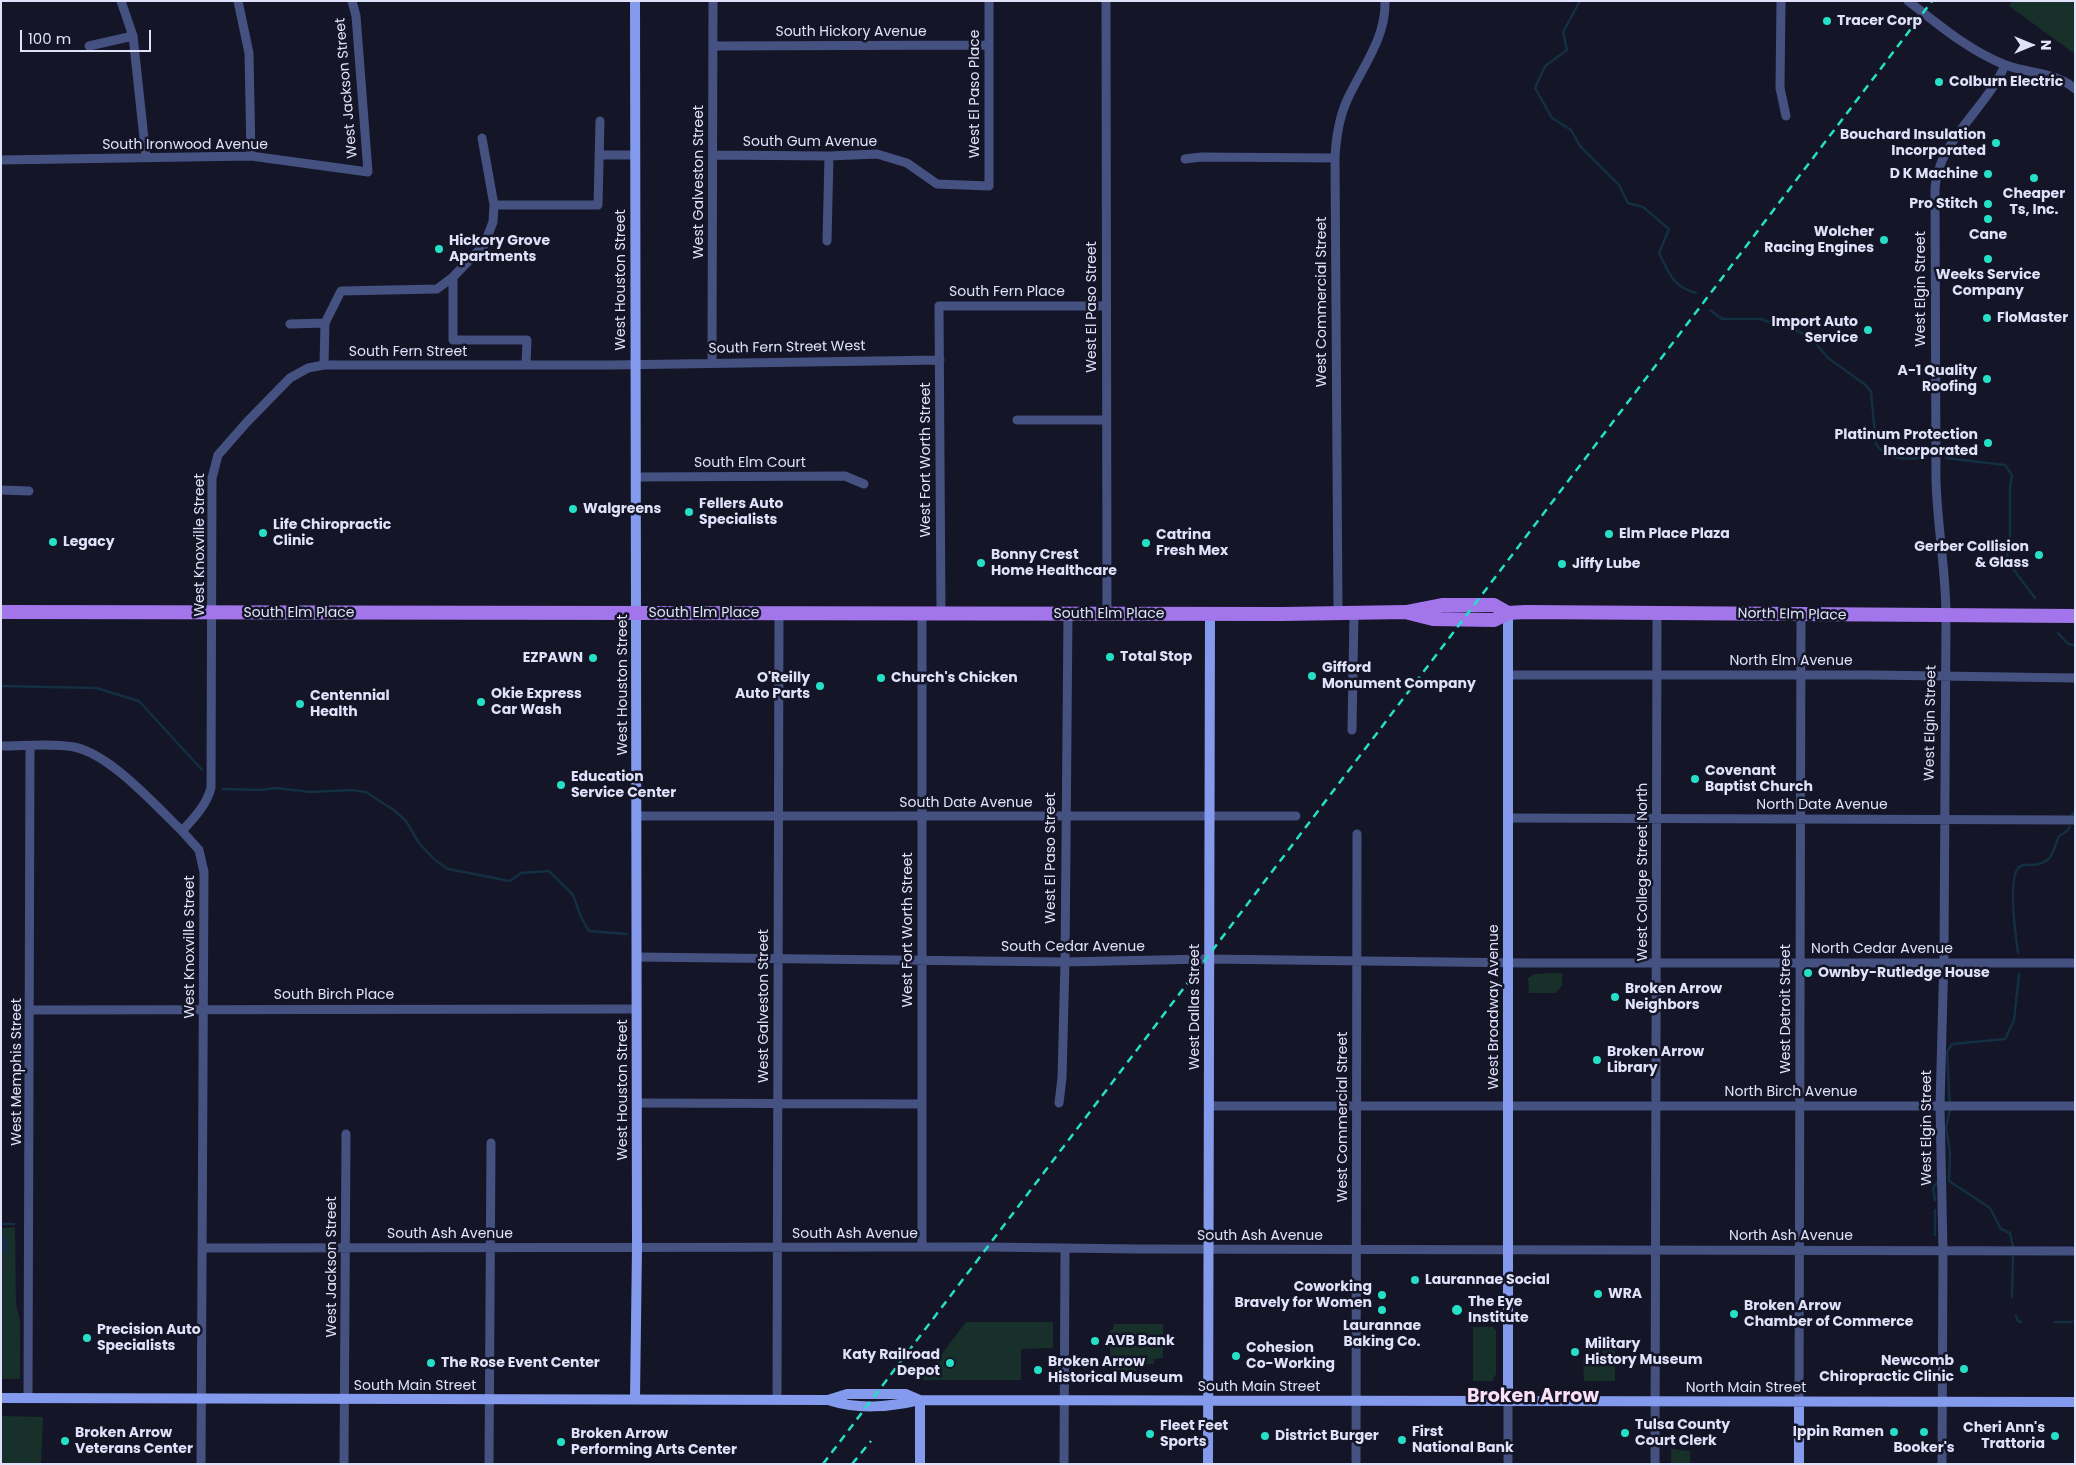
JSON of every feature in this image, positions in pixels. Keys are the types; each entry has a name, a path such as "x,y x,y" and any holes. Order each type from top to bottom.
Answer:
{"main road":[{"name":"West Houston Street","path":"635,1 637,957 635,1399"},
{"name":"South Elm Place","path":"1,612 1210,614 1406,612 1442,605 1494,605 1508,613"},
{"name":"North Elm Place","path":"1508,613 2075,616"},
{"name":"West Broadway Avenue","path":"1508,613 1508,1401"},
{"name":"West Dallas Street","path":"1208,1464 1208,817 1210,614"},
{"name":"South Main Street","path":"1,1398 777,1399 828,1400 848,1406 894,1406 920,1400 1508,1401"},
{"path":"920,1400 920,1464"},
{"name":"North Main Street","path":"1508,1401 2075,1402"},
{"path":"1799,1402 1799,1464"}],"street":[{"path":"121,1 133,36 146,157"},
{"path":"238,1 249,53 251,156"},
{"name":"West Jackson Street","path":"352,1 356,16 368,172"},
{"name":"West Galveston Street","path":"712,363 713,1"},
{"name":"West El Paso Place","path":"988,1 989,186"},
{"name":"West El Paso Street","path":"1106,1 1107,613"},
{"name":"West Commercial Street","path":"1338,613 1335,158 1340,117 1348,97 1376,47 1385,1"},
{"path":"1781,1 1780,88 1786,116"},
{"path":"1908,1 1981,54 2005,65 2058,79 2075,90"},
{"path":"89,46 133,36"},
{"name":"South Hickory Avenue","path":"714,46 989,45"},
{"name":"West Elgin Street","path":"1942,1464 1946,616 1945,572 1937,507 1936,478 1936,180 1941,161 1946,152 1993,88 2005,65"},
{"path":"494,205 598,205 600,121"},
{"path":"324,365 325,323 341,291 437,289 484,245 492,228 494,205 482,138"},
{"name":"South Gum Avenue","path":"713,155 829,156 877,154 908,163 937,184 989,186"},
{"path":"599,155 635,155"},
{"name":"South Ironwood Avenue","path":"1,160 251,156 368,172"},
{"path":"827,242 829,156"},
{"path":"1185,160 1202,157 1335,158"},
{"path":"453,276 453,340 527,340 526,365"},
{"name":"South Fern Place","path":"939,306 1106,306"},
{"name":"West Fort Worth Street","path":"939,306 941,613"},
{"path":"290,324 325,323"},
{"name":"South Fern Street West","path":"635,364 940,360"},
{"name":"South Fern Street","path":"218,455 290,378 308,368 324,365 635,364"},
{"path":"1017,420 1106,420"},
{"name":"West Knoxville Street","path":"201,1464 204,865 195,843 182,831 200,811 207,800 211,788 212,478 218,455"},
{"name":"South Elm Court","path":"636,476 845,476 864,484"},
{"path":"1,490 29,491"},
{"name":"West Galveston Street","path":"777,1399 779,613"},
{"path":"1352,730 1354,613"},
{"name":"West College Street North","path":"1655,1464 1657,613"},
{"name":"West Fort Worth Street","path":"922,614 922,1247"},
{"name":"West El Paso Street","path":"1059,1103 1065,962 1068,614"},
{"name":"West Detroit Street","path":"1799,1402 1801,615"},
{"name":"North Elm Avenue","path":"1508,675 1800,675 2075,678"},
{"path":"1,746 72,746 90,752 100,757 123,776 182,831"},
{"name":"West Memphis Street","path":"28,1398 31,1010 30,746"},
{"name":"South Date Avenue","path":"636,816 1065,818 1296,816"},
{"name":"North Date Avenue","path":"1508,818 2075,820"},
{"name":"West Commercial Street","path":"1356,1464 1357,834"},
{"name":"South Cedar Avenue","path":"637,957 1065,962 1209,960 1508,963"},
{"name":"North Cedar Avenue","path":"1508,963 2075,962"},
{"name":"South Birch Place","path":"31,1010 637,1008"},
{"path":"637,1103 922,1104"},
{"name":"North Birch Avenue","path":"1209,1106 2075,1106"},
{"name":"West Jackson Street","path":"344,1464 346,1134"},
{"path":"489,1464 491,1144"},
{"name":"South Ash Avenue","path":"202,1248 922,1247 1508,1250"},
{"path":"1064,1464 1065,1249"},
{"name":"North Ash Avenue","path":"1508,1250 2075,1250"},
{"path":"1508,1401 1508,1464"}],"green space":[{"path":"2012,1 2075,1 2075,54 2009,6"},
{"path":"1562,973 1562,985 1556,993 1529,993 1528,978 1534,974"},
{"path":"15,1227 16,1304 20,1320 20,1379 1,1379 1,1228"},
{"path":"966,1322 1053,1322 1053,1348 1021,1349 1021,1380 922,1380"},
{"path":"1114,1324 1163,1324 1163,1358 1154,1359 1154,1364 1136,1364 1137,1380 1113,1380 1113,1367 1110,1366 1112,1337 1110,1337 1110,1331 1113,1329"},
{"path":"1473,1327 1493,1327 1496,1331 1496,1374 1492,1381 1473,1381"},
{"path":"1601,1337 1615,1337 1615,1381 1584,1381 1583,1358 1603,1358"},
{"path":"1,1416 43,1417 41,1464 1,1464"},
{"path":"1671,1449 1690,1451 1690,1464 1671,1464"}],"water":[{"path":"1,1237 8,1237 8,1253 1,1253"}],"waterway":[{"path":"1580,1 1563,32 1567,50 1545,66 1535,88 1552,118 1571,130 1580,146 1619,185 1628,203 1643,207 1669,229 1659,253 1669,273 1677,283 1696,293"},
{"path":"1710,310 1722,319 1760,319 1800,332 1813,340 1828,358 1867,386 1871,392 1876,444 1881,450 1886,454 1899,458 1926,458"},
{"path":"1946,458 2005,465 2012,475 2010,488 2010,540 2007,555 2013,569 2035,598"},
{"path":"2058,633 2068,644 2075,645"},
{"path":"1,686 96,688 139,701 202,770"},
{"path":"223,789 260,790 276,788 310,792 352,790 366,792 395,811 406,821 419,843 435,860 448,869 510,881 521,873 549,871 573,895 581,917 589,931 627,934"},
{"path":"2072,815 2075,811"},
{"path":"2018,953 2013,906 2016,871 2022,865 2040,864 2049,859 2059,836 2070,827"},
{"path":"2013,1247 2010,1233 2001,1229 1990,1208 1949,1181 1950,1152 1946,1128 1950,1109 1947,1052 1952,1044 2005,1039 2014,1020 2019,974"},
{"path":"1935,1200 1933,1188 1937,1183"},
{"path":"1935,1210 1935,1235"},
{"path":"1,1224 14,1224"},
{"path":"2012,1297 2013,1256"},
{"path":"2016,1316 2018,1321 2021,1322"},
{"path":"2055,1322 2072,1322"}],"railway":[{"path":"823,1464 1932,1"},
{"path":"852,1464 871,1441"}],"place":[{"name":"Tracer Corp","path":"1827,21"},
{"name":"Colburn Electric","path":"1939,82"},
{"name":"Bouchard Insulation Incorporated","path":"1996,143"},
{"name":"D K Machine","path":"1988,174"},
{"name":"Cheaper Ts, Inc.","path":"2034,178"},
{"name":"Pro Stitch","path":"1988,204"},
{"name":"Cane","path":"1988,219"},
{"name":"Wolcher Racing Engines","path":"1884,240"},
{"name":"Hickory Grove Apartments","path":"439,249"},
{"name":"Weeks Service Company","path":"1988,259"},
{"name":"FloMaster","path":"1987,318"},
{"name":"Import Auto Service","path":"1868,330"},
{"name":"A-1 Quality Roofing","path":"1987,379"},
{"name":"Platinum Protection Incorporated","path":"1988,443"},
{"name":"Walgreens","path":"573,509"},
{"name":"Fellers Auto Specialists","path":"689,512"},
{"name":"Life Chiropractic Clinic","path":"263,533"},
{"name":"Elm Place Plaza","path":"1609,534"},
{"name":"Legacy","path":"53,542"},
{"name":"Catrina Fresh Mex","path":"1146,543"},
{"name":"Gerber Collision & Glass","path":"2039,555"},
{"name":"Bonny Crest Home Healthcare","path":"981,563"},
{"name":"Jiffy Lube","path":"1562,564"},
{"name":"Total Stop","path":"1110,657"},
{"name":"EZPAWN","path":"593,658"},
{"name":"Gifford Monument Company","path":"1312,676"},
{"name":"Church's Chicken","path":"881,678"},
{"name":"O'Reilly Auto Parts","path":"820,686"},
{"name":"Okie Express Car Wash","path":"481,702"},
{"name":"Centennial Health","path":"300,704"},
{"name":"Covenant Baptist Church","path":"1695,779"},
{"name":"Education Service Center","path":"561,785"},
{"name":"Ownby-Rutledge House","path":"1808,973"},
{"name":"Broken Arrow Neighbors","path":"1615,997"},
{"name":"Broken Arrow Library","path":"1597,1060"},
{"name":"Laurannae Social","path":"1415,1280"},
{"name":"WRA","path":"1598,1294"},
{"name":"Coworking Bravely for Women","path":"1382,1295"},
{"name":"Laurannae Baking Co.","path":"1382,1310"},
{"name":"The Eye Institute","path":"1457,1310"},
{"name":"Broken Arrow Chamber of Commerce","path":"1734,1314"},
{"name":"Precision Auto Specialists","path":"87,1338"},
{"name":"AVB Bank","path":"1095,1341"},
{"name":"Military History Museum","path":"1575,1352"},
{"name":"Cohesion Co-Working","path":"1236,1356"},
{"name":"The Rose Event Center","path":"431,1363"},
{"name":"Katy Railroad Depot","path":"950,1363"},
{"name":"Newcomb Chiropractic Clinic","path":"1964,1369"},
{"name":"Broken Arrow Historical Museum","path":"1038,1370"},
{"name":"Ippin Ramen","path":"1894,1432"},
{"name":"Booker's","path":"1924,1432"},
{"name":"Tulsa County Court Clerk","path":"1625,1433"},
{"name":"Fleet Feet Sports","path":"1150,1434"},
{"name":"District Burger","path":"1265,1436"},
{"name":"Cheri Ann's Trattoria","path":"2055,1436"},
{"name":"First National Bank","path":"1402,1440"},
{"name":"Broken Arrow Veterans Center","path":"65,1441"},
{"name":"Broken Arrow Performing Arts Center","path":"561,1442"}],"district":[{"name":"Broken Arrow","path":"1533,1397"}]}
